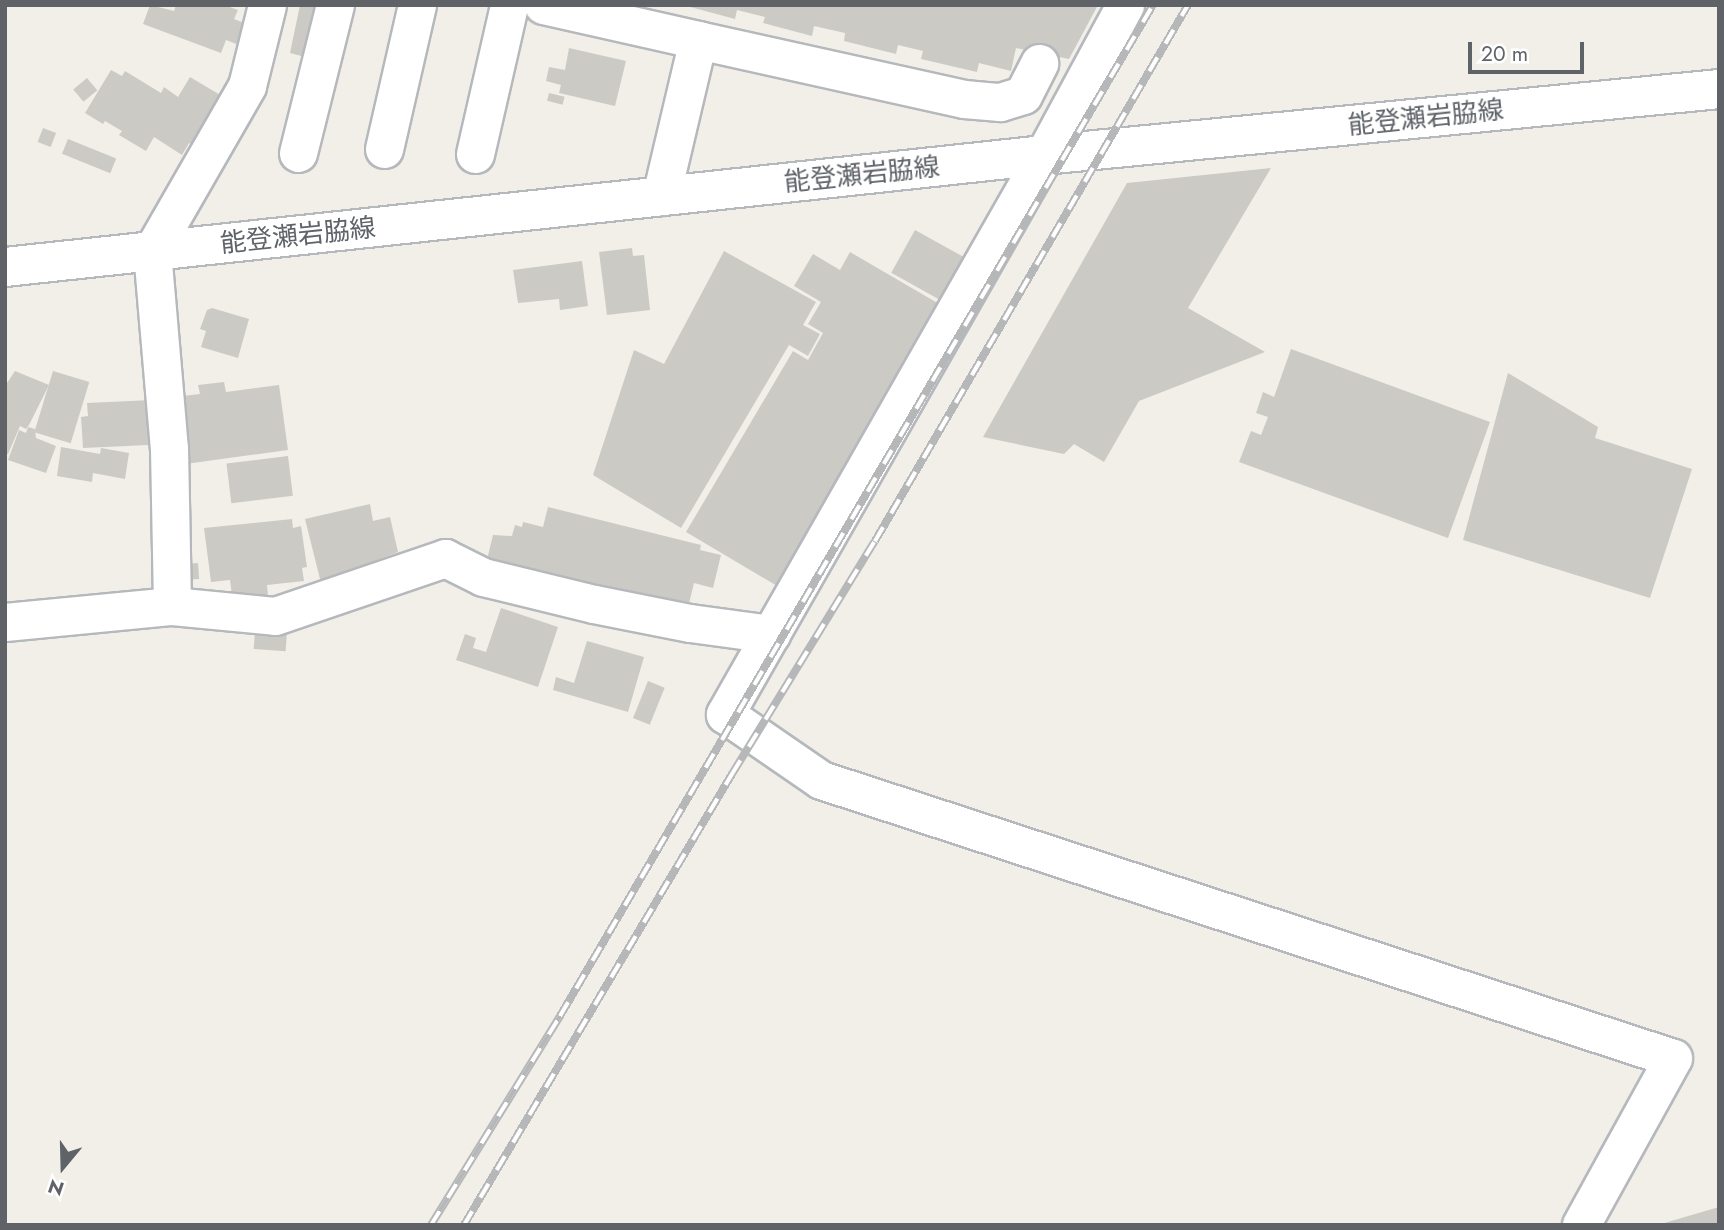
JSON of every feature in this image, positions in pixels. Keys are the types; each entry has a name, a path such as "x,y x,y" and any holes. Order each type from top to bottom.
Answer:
{"main road":[{"name":"能登瀬岩脇線","path":"5,267 1044,155 1719,89"}],"street":[{"path":"172,606 169,448 152,251 247,86 267,5"},
{"path":"298,153 335,5"},
{"path":"384,149 417,5"},
{"path":"474,154 509,5"},
{"path":"543,5 964,99 1000,102 1023,95 1039,63"},
{"path":"1125,5 1044,155 725,714 821,780 1673,1058 1581,1225"},
{"path":"662,196 698,40"},
{"path":"5,622 172,606 275,616 445,558 483,577 594,604 690,623 771,634"}],"building":[{"path":"150,5 174,11 176,5 224,5 238,10 234,19 247,24 239,45 226,40 221,53 143,24"},
{"path":"300,5 317,5 305,57 290,53"},
{"path":"683,5 1098,5 1069,59 1016,48 1011,71 979,63 977,72 921,59 923,51 898,45 896,54 844,41 845,33 814,26 812,36 763,23 765,17 737,10 735,19"},
{"path":"569,48 626,61 615,106 559,93 561,85 546,81 549,67 565,70"},
{"path":"111,70 122,76 125,71 161,93 164,87 178,97 190,77 227,99 198,148 189,143 182,155 154,137 146,151 119,135 122,131 85,113"},
{"path":"87,78 97,90 83,102 73,90"},
{"path":"549,93 565,97 563,105 547,101"},
{"path":"43,128 56,133 51,147 38,142"},
{"path":"68,139 116,158 110,173 62,154"},
{"path":"1271,168 1188,308 1265,352 1139,401 1104,462 1074,444 1064,454 983,437 1127,183"},
{"path":"915,230 967,259 944,302 891,273"},
{"path":"632,248 633,256 644,255 650,310 607,315 599,252"},
{"path":"724,251 816,302 803,325 820,334 808,356 789,345 681,528 593,475 634,350 664,364"},
{"path":"850,252 941,305 779,587 686,532 793,351 808,360 823,333 808,324 821,302 794,286 813,254 840,270"},
{"path":"582,261 588,306 560,310 559,299 518,303 513,270"},
{"path":"212,308 249,319 238,358 201,347 206,331 200,329 207,310"},
{"path":"1291,349 1490,422 1448,538 1239,462 1251,431 1261,435 1268,417 1256,413 1263,392 1274,397"},
{"path":"15,371 49,385 29,425 26,429 20,426 8,454 5,453 5,386"},
{"path":"53,371 89,382 71,443 34,432"},
{"path":"1508,373 1598,427 1595,438 1692,469 1650,598 1463,540"},
{"path":"224,382 226,392 279,385 288,450 178,465 175,397 200,394 198,385"},
{"path":"152,400 154,442 148,442 148,445 83,448 81,417 88,416 87,403"},
{"path":"28,427 35,429 36,438 56,446 46,473 8,460 19,430 26,433"},
{"path":"61,447 100,454 101,448 129,453 125,479 93,473 92,482 57,476"},
{"path":"288,456 293,496 231,503 226,464"},
{"path":"370,504 373,521 390,517 398,552 377,560 380,572 323,591 305,519"},
{"path":"548,507 701,545 700,550 721,555 713,588 694,583 686,616 485,568 493,535 512,536 515,525 522,527 523,522 543,527"},
{"path":"292,519 293,528 301,526 307,567 302,568 304,581 267,585 269,606 233,603 230,580 211,582 204,528"},
{"path":"198,563 199,579 186,580 185,564"},
{"path":"501,608 558,627 538,687 456,660 465,634 476,638 473,648 486,652"},
{"path":"255,630 287,632 286,651 254,649"},
{"path":"587,641 644,657 628,712 553,690 556,677 574,683"},
{"path":"648,681 665,688 650,725 633,718"},
{"path":"1719,1207 1719,1225 1661,1225 1661,1224"}],"railway":[{"path":"431,1225 560,1016 1153,5"},
{"path":"464,1225 732,774 875,541 1188,5"}]}
